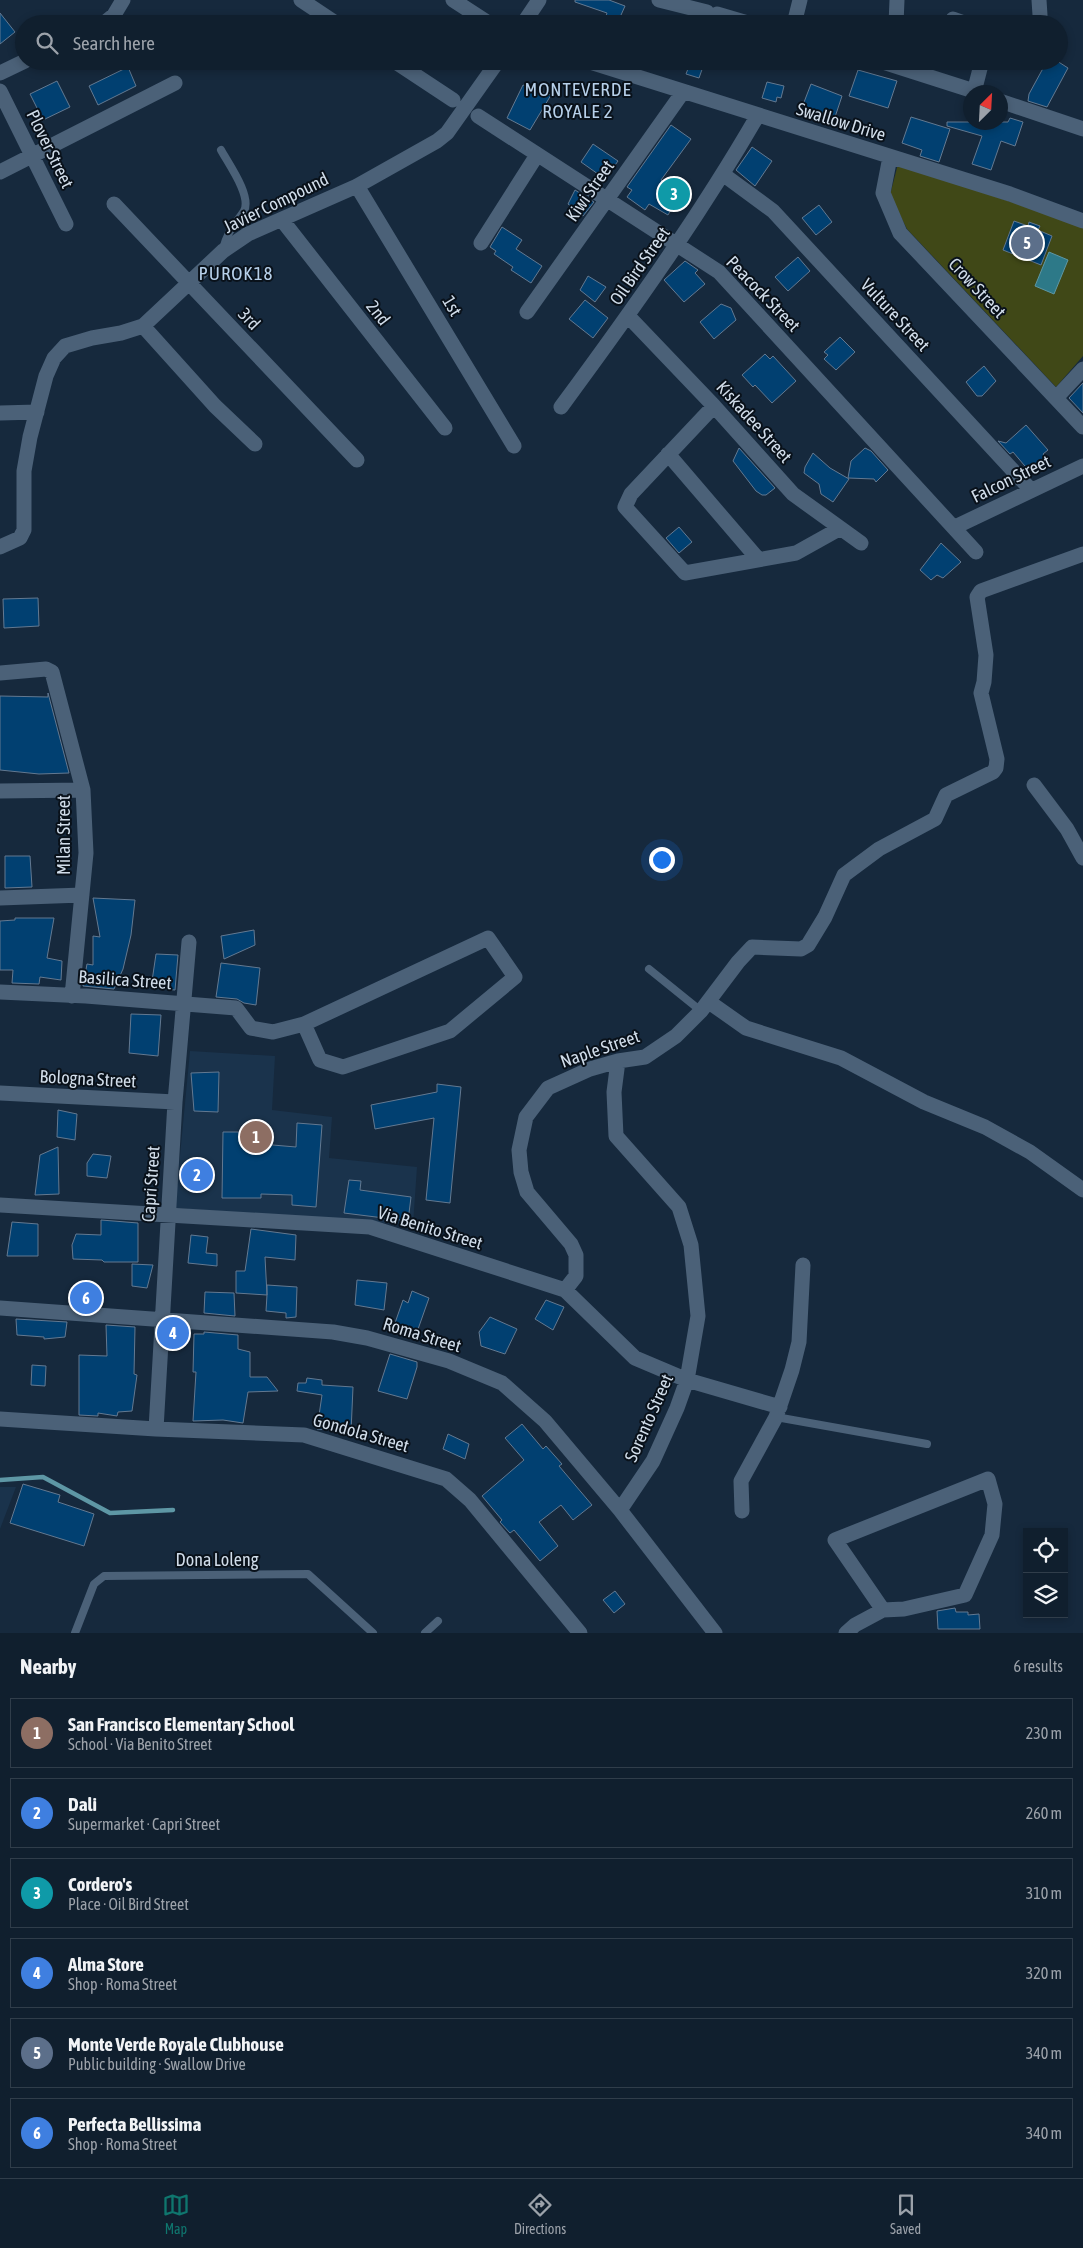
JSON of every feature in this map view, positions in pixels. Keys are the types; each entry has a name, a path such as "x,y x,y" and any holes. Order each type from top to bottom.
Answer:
{"street":[{"path":"111,15 123,0"},
{"path":"301,0 324,15"},
{"path":"453,0 476,15"},
{"path":"529,15 539,0"},
{"path":"659,0 719,15"},
{"path":"796,15 800,0"},
{"path":"896,15 897,0"},
{"path":"0,73 15,66"},
{"path":"408,70 453,100"},
{"name":"Javier Compound","path":"0,547 20,538 24,530 24,471 30,437 46,376 54,358 65,346 92,338 121,334 143,326 222,251 248,234 357,186 437,141 447,133 492,70"},
{"name":"Swallow Drive","path":"615,70 1010,194 1083,221"},
{"path":"908,70 963,88"},
{"path":"977,85 980,70"},
{"path":"0,172 175,83"},
{"name":"Plover Street","path":"0,92 66,224"},
{"name":"Kiwi Street","path":"527,312 683,92"},
{"path":"1008,104 1083,128"},
{"name":"Oil Bird Street","path":"560,407 628,316 678,244 724,175 758,115"},
{"name":"Peacock Street","path":"478,116 719,272 976,552"},
{"path":"481,243 537,155"},
{"name":"Crow Street","path":"890,157 883,193 900,233 1083,427"},
{"name":"Vulture Street","path":"724,175 773,211 1031,490"},
{"name":"1st","path":"357,186 514,446"},
{"name":"3rd","path":"114,204 356,460"},
{"name":"2nd","path":"282,220 445,428"},
{"name":"Kiskadee Street","path":"628,316 714,406 793,494 839,529 861,543"},
{"path":"143,326 214,406 255,444"},
{"path":"1056,398 1083,369"},
{"path":"714,406 631,494 626,507 685,573 758,558 796,553 839,529"},
{"path":"0,414 37,412"},
{"path":"668,454 758,558"},
{"name":"Falcon Street","path":"955,528 1083,466"},
{"name":"Naple Street","path":"565,1290 576,1276 576,1255 571,1244 527,1192 521,1172 519,1150 526,1117 548,1088 590,1069 618,1061 645,1057 676,1036 705,1006 738,962 752,947 801,949 808,945 844,875 879,849 935,819 946,795 993,772 996,768 996,759 981,693 984,682 986,655 977,597 981,591 1083,554"},
{"name":"Milan Street","path":"0,673 46,670 52,672 83,790 86,853 72,996"},
{"path":"1034,785 1067,829 1083,858"},
{"path":"0,791 83,790"},
{"path":"0,898 82,895"},
{"name":"Basilica Street","path":"0,992 236,1008 251,1028 274,1032 304,1024 488,938 516,977 450,1031 343,1067 320,1060 304,1024"},
{"name":"Capri Street","path":"156,1429 175,1102 189,942"},
{"path":"705,1006 746,1028 790,1040 841,1058 924,1102 985,1127 1030,1152 1083,1190"},
{"name":"Sorento Street","path":"618,1061 614,1092 616,1136 679,1207 691,1245 698,1316 687,1380 677,1408 653,1461 620,1510"},
{"name":"Bologna Street","path":"0,1093 175,1102"},
{"name":"Via Benito Street","path":"0,1205 370,1227 565,1290 635,1358 687,1380 778,1412"},
{"path":"742,1511 741,1481 778,1412 799,1342 803,1265"},
{"name":"Roma Street","path":"0,1308 333,1332 367,1338 448,1361 502,1383 544,1421 620,1510 714,1633"},
{"name":"Gondola Street","path":"0,1419 156,1429 304,1435 446,1479 470,1500 580,1633"},
{"path":"846,1633 882,1610 904,1609 965,1595 992,1535 996,1504 988,1479 835,1540 882,1610"}],"lane":[{"path":"221,150 245,194 245,208 227,234 222,251"},
{"path":"649,969 705,1006"},
{"path":"778,1412 927,1444"},
{"name":"Dona Loleng","path":"75,1633 94,1584 104,1576 308,1574 373,1633"},
{"path":"425,1633 438,1621"}],"shaded area":[{"path":"898,164 1083,226 1083,356 1056,387 907,229 890,195"},
{"path":"1049,252 1068,260 1054,294 1035,286"},
{"path":"190,1051 275,1056 272,1110 332,1117 329,1158 417,1167 413,1225 175,1208"},
{"path":"0,1487 16,1487 0,1529"}],"building":[{"path":"575,0 609,0 625,6 621,15 606,15 607,13 575,2"},
{"path":"0,13 15,32 0,44"},
{"path":"122,70 129,70 136,86 98,105 89,86"},
{"path":"688,70 702,70 699,78 686,74"},
{"path":"858,70 897,81 888,108 849,96"},
{"path":"1042,70 1067,70 1047,107 1028,101 1029,94"},
{"path":"57,81 70,107 43,120 30,94"},
{"path":"767,82 784,86 781,98 777,97 776,102 762,98"},
{"path":"811,84 842,96 834,120 801,110"},
{"path":"523,85 551,95 530,130 507,118"},
{"path":"911,117 950,129 939,162 920,156 922,150 902,143"},
{"path":"1010,118 1023,122 1015,146 1001,141 991,170 972,164 982,136 947,126 947,122 963,122 963,130 1008,130"},
{"path":"671,125 691,139 661,180 678,190 677,192 680,194 668,215 649,204 645,210 627,197 632,190 627,187"},
{"path":"593,144 618,161 608,175 601,170 598,174 581,162"},
{"path":"752,147 772,161 755,186 736,170"},
{"path":"575,190 594,202 583,216 568,204"},
{"path":"819,205 832,222 816,235 802,218"},
{"path":"1014,221 1028,226 1029,222 1040,226 1038,230 1052,236 1041,265 1003,250"},
{"path":"502,227 522,240 516,249 542,266 531,283 511,270 513,267 494,254 496,251 490,247"},
{"path":"798,257 810,271 788,291 775,277"},
{"path":"685,261 698,270 695,273 705,284 684,302 664,280"},
{"path":"588,276 606,287 595,302 580,290"},
{"path":"585,300 608,318 593,338 569,319"},
{"path":"721,304 731,308 736,320 714,339 700,322"},
{"path":"840,337 855,352 836,370 824,359 828,355 824,352"},
{"path":"765,354 770,359 773,356 796,381 772,403 755,385 753,387 742,375"},
{"path":"984,366 996,381 982,396 977,396 966,382"},
{"path":"1083,383 1083,413 1069,398"},
{"path":"1026,425 1048,450 1043,454 1046,458 1030,472 1013,452 1010,454 998,441 1006,443"},
{"path":"739,448 775,488 766,495 756,491 733,461"},
{"path":"865,448 871,451 888,470 876,482 874,479 848,478 851,461"},
{"path":"813,453 830,468 849,479 833,502 821,494 819,484 804,473 805,467"},
{"path":"679,527 692,542 679,553 666,538"},
{"path":"941,543 961,562 943,578 937,575 931,580 920,570"},
{"path":"38,598 39,626 4,628 3,599"},
{"path":"48,693 69,773 39,774 0,770 0,696 48,697"},
{"path":"5,856 30,856 32,887 5,888"},
{"path":"93,898 135,900 131,935 123,969 114,989 83,986 87,964 93,965 93,936 100,937"},
{"path":"15,918 54,918 47,958 62,961 61,980 40,977 39,984 12,983 13,970 0,970 0,921 15,920"},
{"path":"254,930 255,945 224,959 221,936"},
{"path":"156,954 178,955 175,990 151,988"},
{"path":"221,963 260,968 256,1005 244,1003 237,999 216,997"},
{"path":"131,1014 161,1015 158,1056 129,1053"},
{"path":"219,1072 218,1112 194,1111 191,1073"},
{"path":"437,1084 461,1087 450,1203 426,1200 434,1118 375,1129 371,1105 437,1092"},
{"path":"58,1110 77,1114 75,1140 57,1137"},
{"path":"297,1123 322,1125 316,1207 292,1205 292,1195 261,1194 261,1198 222,1198 223,1132 262,1132 261,1144 296,1147"},
{"path":"58,1147 59,1194 35,1195 40,1155"},
{"path":"93,1154 111,1156 107,1178 87,1176 87,1163"},
{"path":"349,1180 361,1181 360,1190 411,1197 408,1221 344,1213"},
{"path":"101,1220 138,1223 138,1262 104,1262 102,1260 73,1259 72,1245 76,1234 101,1235"},
{"path":"12,1222 38,1224 38,1256 7,1256"},
{"path":"251,1229 296,1235 295,1260 265,1257 267,1295 236,1293 236,1271 245,1271"},
{"path":"191,1235 208,1237 206,1253 217,1254 217,1266 188,1263"},
{"path":"132,1264 153,1265 147,1288 132,1286"},
{"path":"357,1280 387,1283 384,1310 355,1305"},
{"path":"267,1285 297,1287 296,1317 286,1318 286,1313 266,1311"},
{"path":"412,1291 429,1298 417,1332 395,1323 403,1300 408,1303"},
{"path":"205,1292 234,1293 235,1316 204,1313"},
{"path":"546,1300 564,1307 553,1330 535,1319"},
{"path":"490,1317 517,1329 505,1354 481,1346 479,1332"},
{"path":"16,1319 67,1322 65,1337 44,1339 44,1337 17,1335"},
{"path":"106,1325 135,1327 134,1374 137,1375 132,1411 118,1412 117,1416 98,1413 98,1416 79,1415 79,1355 107,1356"},
{"path":"204,1332 238,1335 238,1349 250,1352 250,1377 267,1377 278,1391 248,1392 243,1423 223,1420 193,1421 196,1372 193,1372 194,1334 204,1334"},
{"path":"390,1354 417,1362 407,1399 378,1391"},
{"path":"32,1365 46,1366 45,1386 31,1385"},
{"path":"307,1378 322,1380 322,1385 353,1387 351,1432 317,1429 322,1395 297,1391 298,1383 306,1383"},
{"path":"522,1424 543,1449 546,1446 562,1464 559,1466 592,1505 573,1520 561,1505 539,1522 558,1546 540,1561 514,1530 510,1533 500,1522 502,1520 482,1496 524,1460 505,1438"},
{"path":"448,1434 469,1444 465,1459 443,1449"},
{"path":"23,1484 60,1495 58,1502 94,1514 84,1546 10,1523"},
{"path":"615,1591 625,1604 614,1613 603,1600"},
{"path":"955,1608 956,1612 968,1612 968,1615 979,1614 980,1629 938,1629 937,1611"}],"waterway":[{"path":"0,1480 43,1477 110,1513 173,1510"}],"place":[{"name":"Cordero's","path":"674,194"},
{"name":"Monte Verde Royale Clubhouse","path":"1027,243"},
{"name":"San Francisco Elementary School","path":"256,1137"},
{"name":"Dali","path":"197,1175"},
{"name":"Perfecta Bellissima","path":"86,1298"},
{"name":"Alma Store","path":"173,1333"}],"district":[{"name":"MONTEVERDE ROYALE 2","path":"578,100"},
{"name":"PUROK18","path":"236,273"}]}
